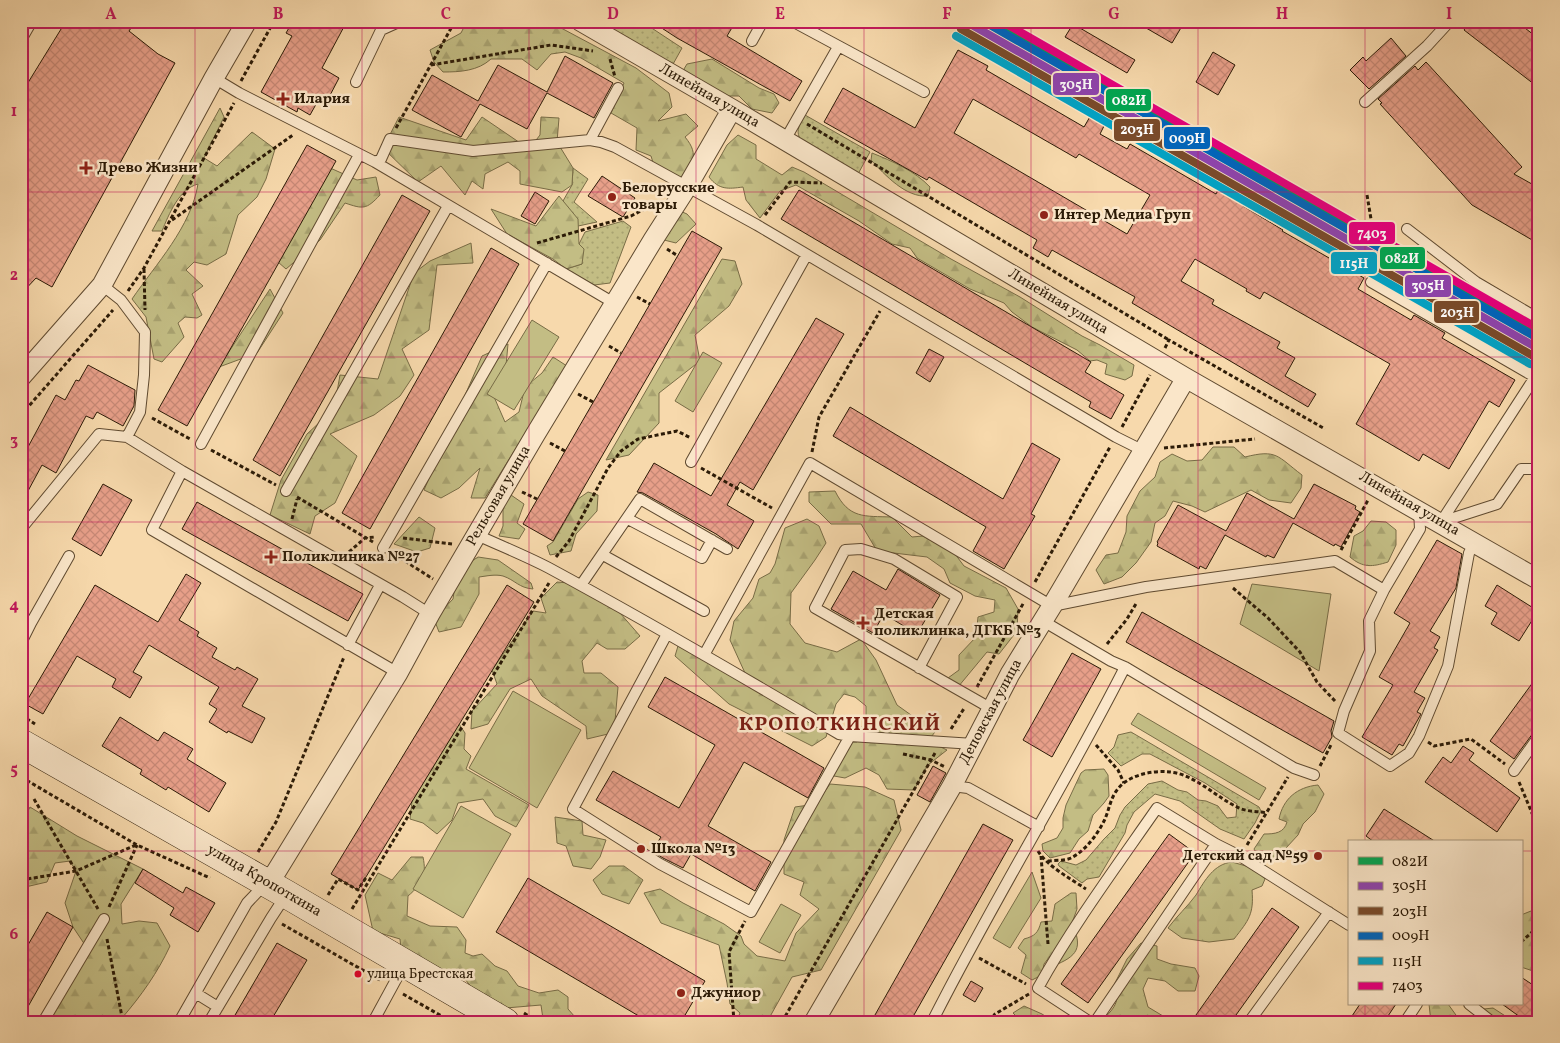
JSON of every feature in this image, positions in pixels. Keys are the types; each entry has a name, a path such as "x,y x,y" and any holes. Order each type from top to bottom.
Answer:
{"main road":[{"name":"улица Кропоткина","path":"21,743 276,888 505,1022"}],"street":[{"path":"21,377 102,285 247,21"},
{"name":"Линейная улица","path":"580,21 785,140 1186,378 1420,510 1539,580"},
{"name":"Рельсовая улица","path":"276,888 276,872 398,673 430,614 535,434 687,187 732,109"},
{"name":"Деповская улица","path":"814,1022 952,786 1010,674 1186,378"}],"lane":[{"path":"21,40 32,21"},
{"path":"356,82 381,30 401,21"},
{"path":"752,41 763,21"},
{"path":"792,21 924,92"},
{"path":"1365,102 1427,46 1450,21"},
{"path":"785,140 838,47"},
{"path":"214,78 304,127 375,162 614,303"},
{"path":"590,140 618,88"},
{"path":"375,162 381,159 390,140 473,151 590,140 615,147 757,226 1116,437 1144,450"},
{"path":"201,444 359,155"},
{"path":"286,491 448,206"},
{"path":"1406,229 1476,282 1539,319"},
{"path":"691,462 806,256"},
{"path":"388,550 390,536 547,263"},
{"path":"1371,282 1535,377 1440,522"},
{"path":"102,285 121,300 145,332 144,375 140,412 127,438"},
{"path":"21,529 98,434 127,438 430,614"},
{"path":"704,654 810,463 1030,592 1047,614 1099,654 1125,667 1294,768 1314,775"},
{"path":"1440,522 1497,504 1521,470 1539,469"},
{"path":"182,471 152,530 398,673"},
{"path":"581,585 604,555 640,499 727,549"},
{"path":"1420,510 1420,529 1384,590 1369,621 1370,651 1344,711 1338,733 1390,766 1409,753 1419,736 1448,666 1469,553 1475,542"},
{"path":"628,519 702,558 712,540"},
{"path":"473,540 552,570 581,585 704,654 839,734 974,744"},
{"path":"919,668 957,597 894,559 861,549 845,550 815,608 919,668 971,698 992,709"},
{"path":"604,555 704,611"},
{"path":"21,643 69,556"},
{"path":"1047,614 1146,587 1335,561 1384,590"},
{"path":"348,645 380,585"},
{"path":"21,617 31,623"},
{"path":"667,634 573,809 660,864 751,912 850,736"},
{"path":"932,1022 968,951 1089,738 1125,667"},
{"path":"1514,771 1539,736"},
{"path":"952,786 968,788 1039,827"},
{"path":"1090,1022 1038,988 1096,896 1157,808 1216,844 1240,856 1348,924"},
{"path":"1095,1022 1216,844"},
{"path":"179,1022 247,903 276,888"},
{"path":"209,1022 270,918 276,888"},
{"path":"1249,1022 1329,912"},
{"path":"43,1022 104,919"},
{"path":"373,1022 404,964"},
{"path":"196,994 218,1007"},
{"path":"1405,1022 1416,1006"},
{"path":"1472,1006 1492,1022"}],"path":[{"path":"21,414 121,300 144,268 239,93 239,85 274,21"},
{"path":"396,128 455,21"},
{"path":"431,65 551,45 599,51"},
{"path":"608,52 618,88"},
{"path":"797,118 1169,340"},
{"path":"171,220 304,127"},
{"path":"757,226 790,182 826,184"},
{"path":"1367,195 1372,226 1386,232 1406,229"},
{"path":"523,249 631,216 655,204"},
{"path":"144,268 145,332"},
{"path":"810,463 818,417 886,302"},
{"path":"349,914 552,570 608,468 621,451 638,439 677,431 702,443"},
{"path":"1144,450 1256,439"},
{"path":"691,462 781,513"},
{"path":"288,532 297,498"},
{"path":"1335,561 1368,500"},
{"path":"340,562 365,538 390,536 473,540"},
{"path":"380,585 388,550"},
{"path":"1221,577 1268,618 1300,652 1317,682 1344,711"},
{"path":"1099,654 1127,619 1146,587"},
{"path":"943,742 971,698 1030,592"},
{"path":"255,857 276,822 348,645"},
{"path":"1314,775 1338,733"},
{"path":"1419,736 1434,746 1471,740 1514,771 1539,830"},
{"path":"1089,738 1118,770 1124,783"},
{"path":"782,1022 931,760"},
{"path":"1247,844 1294,768"},
{"path":"34,799 104,919 123,1022"},
{"path":"1031,840 1041,855 1080,886"},
{"path":"21,880 76,871 137,845 104,919"},
{"path":"1041,855 1050,967"},
{"path":"330,892 338,879 358,890 367,876"},
{"path":"1522,941 1539,926"},
{"path":"734,1022 729,952 736,937"},
{"path":"968,951 1021,982"},
{"path":"989,1022 995,1014 1038,988"}],"green space":[{"path":"467,21 548,21 636,68 669,93 672,107 658,121 686,114 698,126 685,137 693,150 693,160 680,184 655,169 651,156 636,150 637,128 611,113 624,83 581,58 565,52 551,54 537,70 522,59 491,59 475,68 443,72 434,62 430,50 461,33"},
{"path":"595,21 641,21 682,48 672,66"},
{"path":"712,59 759,88 774,94 779,103 772,113 752,109 739,96 721,96 690,79 684,69 687,64"},
{"path":"220,108 224,117 204,158 217,166 252,132 275,149 266,179 257,197 238,215 226,254 207,265 194,262 186,270 203,286 192,294 202,315 197,318 185,317 178,323 184,337 162,362 154,359 146,317 132,299 171,244 188,215 198,184 185,191 175,203 162,231 152,231"},
{"path":"805,115 870,152 858,174 802,141 798,131"},
{"path":"399,117 466,140 482,117 529,149 540,135 541,117 559,118 557,142 573,168 572,185 562,192 520,184 520,171 508,162 485,174 483,189 472,181 465,195 441,166 418,182 383,148"},
{"path":"738,135 756,145 756,159 782,175 792,167 804,172 1134,365 1132,376 1125,380 1105,374 1107,364 1097,360 1090,361 1077,350 1032,327 1012,312 1004,303 970,289 917,258 910,248 892,244 859,221 796,185 780,191 760,218 746,200 743,187 724,188 716,184 709,177 727,145"},
{"path":"872,153 910,171 924,181 930,187 928,196 912,193 896,184 871,160"},
{"path":"328,167 357,180 376,177 380,195 368,206 364,207 345,203 320,240 286,269 278,262"},
{"path":"573,168 588,179 574,202 597,222 545,233 572,185"},
{"path":"559,196 578,219 579,244 584,249 582,264 566,269 553,259 507,234 491,209 536,226"},
{"path":"680,211 687,214 696,224 676,243 664,240"},
{"path":"623,221 631,227 610,283 594,285 566,269 582,264 579,244 585,232"},
{"path":"471,243 473,263 437,265 429,330 402,349 414,375 400,396 374,415 330,434 357,456 335,503 315,516 310,534 270,515 281,480 307,434 334,409 340,375 378,379 414,273 430,261"},
{"path":"722,259 735,261 742,284 729,306 695,335 700,361 659,393 659,423 629,455 606,460"},
{"path":"270,289 283,313 257,353 219,367"},
{"path":"532,320 559,337 514,410 487,394"},
{"path":"508,344 506,366 491,390 505,422 519,412 525,387 542,373 553,357 567,366 485,498 471,498 480,468 459,488 441,498 424,490 482,356"},
{"path":"703,352 722,363 693,412 675,401"},
{"path":"1213,447 1234,447 1245,457 1264,454 1276,456 1302,475 1301,488 1291,503 1269,500 1251,490 1205,512 1173,501 1165,516 1155,523 1151,542 1136,563 1122,577 1104,584 1096,570 1106,555 1118,553 1126,532 1127,516 1140,491 1155,477 1160,462 1172,454 1187,461 1202,460"},
{"path":"835,491 840,500 852,511 865,516 892,517 912,537 923,536 955,554 964,566 1006,588 1018,609 1017,631 999,654 987,652 958,687 950,684 948,678 959,670 959,655 976,637 978,617 994,612 995,600 975,596 950,583 944,569 927,557 877,551 861,524 831,524 809,502 809,492"},
{"path":"588,492 598,495 597,511 576,534 571,551 550,555 547,546 553,542 578,499"},
{"path":"511,495 524,504 517,523 525,529 519,539 499,536 503,526 503,507"},
{"path":"419,517 435,528 430,548 417,552 394,544"},
{"path":"807,519 819,526 826,543 791,593 790,624 805,643 837,652 861,639 876,660 897,705 918,720 938,715 938,728 928,741 947,750 928,765 914,790 887,789 879,775 866,768 845,778 834,776 832,765 840,743 857,742 866,715 866,706 855,697 844,694 836,704 826,737 812,746 729,704 675,656 678,646 745,673 730,640 734,621 753,598 759,579 770,573 775,564 785,528"},
{"path":"1371,521 1386,522 1396,530 1396,545 1388,562 1368,566 1350,557 1354,536 1363,531"},
{"path":"478,557 498,560 531,583 533,589 524,587 503,576 479,577 479,594 461,627 439,632 434,619 453,599 455,585 466,565"},
{"path":"557,582 569,583 606,603 620,613 640,636 625,649 607,649 597,643 582,661 584,673 601,673 618,687 615,721 608,734 587,739 586,726 542,696 531,679 510,689 488,724 471,729 472,711 497,684 492,670 533,611 546,613 541,598"},
{"path":"1252,584 1331,594 1319,671 1240,624"},
{"path":"513,691 581,730 537,808 469,768"},
{"path":"1138,713 1266,788 1259,800 1131,724"},
{"path":"459,724 465,733 464,749 471,756 466,769 529,805 516,827 495,816 483,799 458,803 452,820 437,834 423,823 410,819 412,801"},
{"path":"1131,732 1259,807 1261,811 1244,839 1220,829 1180,801 1155,794 1134,812 1125,833 1099,877 1087,879 1082,883 1058,864 1061,861 1076,865 1086,860 1115,828 1125,807 1148,784 1162,781 1178,790 1187,792 1198,800 1218,806 1227,818 1236,817 1237,804 1205,783 1150,754 1142,754 1121,766 1108,753 1114,747 1118,735"},
{"path":"1104,769 1108,775 1109,796 1093,815 1088,831 1079,839 1070,853 1050,858 1043,851 1042,844 1057,838 1063,828 1066,805 1081,773 1085,770"},
{"path":"830,784 865,787 894,800 901,830 821,970 792,977 767,1022 736,1022 740,1013 730,1004 719,945 661,923 644,893 660,889 724,924 741,936 744,944 757,956 785,961 796,933 819,909 800,895 804,882 784,874 784,840 795,807 816,804"},
{"path":"1318,785 1324,794 1315,812 1303,824 1298,835 1274,861 1258,857 1254,849 1264,834 1281,831 1286,826 1287,822 1279,819 1284,806 1292,795 1304,788"},
{"path":"461,806 511,834 463,918 413,889"},
{"path":"30,807 77,836 143,869 121,904 122,924 139,921 157,923 170,946 155,974 121,1022 44,1022 87,948 73,927 65,903 76,871 70,861 55,863 47,882 21,888 21,824"},
{"path":"555,817 582,821 583,835 606,840 600,857 591,869 573,866 566,846 557,843"},
{"path":"411,857 423,857 424,875 417,888 408,896 407,916 430,926 457,927 466,940 465,953 473,956 482,954 495,966 507,971 518,986 539,993 558,990 568,997 568,1009 575,1017 572,1022 543,1019 541,1005 494,1009 483,1002 461,974 429,972 402,959 400,939 373,931 365,895 378,873 392,880"},
{"path":"1232,862 1253,868 1265,879 1262,886 1252,890 1251,911 1234,939 1209,942 1182,938 1168,928 1215,869"},
{"path":"609,866 624,866 643,880 629,904 602,894 593,880"},
{"path":"1032,872 1041,898 1010,948 993,938"},
{"path":"1071,893 1076,893 1077,909 1072,923 1077,939 1076,950 1068,959 1053,966 1050,956 1044,964 1042,975 1032,980 1021,973 1026,955 1018,948 1024,939 1036,934 1041,922 1052,921 1055,904"},
{"path":"781,904 801,915 780,953 759,942"},
{"path":"1531,911 1539,915 1539,973 1522,967 1522,915"},
{"path":"1141,943 1157,946 1157,959 1171,964 1195,968 1199,976 1195,991 1178,991 1165,981 1148,978 1143,989 1148,1007 1163,1016 1165,1022 1100,1022 1115,1005 1117,990 1115,983 1127,959"},
{"path":"1024,1006 1054,1022 1022,1022 1013,1013"},
{"path":"1429,1006 1449,1006 1461,1022 1431,1022"},
{"path":"1493,1008 1514,1022 1481,1022 1484,1009"}],"building":[{"path":"66,21 136,21 129,31 158,54 175,63 52,287 36,278 21,294 21,94"},
{"path":"293,21 347,21 322,68 339,78 326,103 319,99 310,115 298,108 297,112 261,92 292,36 286,33"},
{"path":"651,21 736,21 727,36 802,81 790,101 677,38"},
{"path":"1134,21 1185,21 1172,43"},
{"path":"1471,21 1516,21 1539,39 1539,88 1464,30"},
{"path":"1073,24 1135,60 1127,73 1065,37"},
{"path":"1391,38 1406,56 1369,89 1350,70 1363,57 1366,61"},
{"path":"958,50 988,66 986,70 1084,127 1091,115 1105,124 1100,134 1127,149 1130,144 1216,194 1219,188 1245,203 1243,206 1282,231 1364,278 1358,289 1411,320 1414,315 1445,333 1442,338 1515,380 1499,407 1489,401 1449,469 1423,454 1419,461 1356,424 1390,364 1264,292 1260,299 1246,291 1247,289 1195,259 1181,281 1214,300 1212,304 1280,342 1277,348 1295,358 1285,376 1316,394 1308,407 1132,303 1135,297 1052,250 1048,257 1033,248 1037,240 929,177 927,180 824,122 843,88 915,128","holes":["973,99 1076,158 1079,154 1150,195 1127,234 954,133"]},
{"path":"1213,52 1235,65 1218,95 1196,82"},
{"path":"565,56 613,83 594,118 547,93 527,129 480,104 461,137 412,110 432,75 478,101 498,65 547,92"},
{"path":"1426,62 1522,167 1514,174 1539,188 1539,244 1472,205 1380,104 1382,103 1378,99 1415,66 1418,70"},
{"path":"307,145 336,161 187,426 158,410"},
{"name":"Белорусские товары","path":"602,176 635,198 623,217 588,196"},
{"path":"799,190 1091,362 1085,372 1124,395 1111,419 1089,407 1091,402 781,219"},
{"path":"535,192 549,201 535,224 521,216"},
{"path":"402,195 430,211 280,476 253,460"},
{"path":"692,231 722,248 553,541 523,524"},
{"path":"491,248 519,264 370,529 342,513"},
{"path":"816,318 844,334 753,490 740,482 727,505 754,521 738,549 716,534 643,493 637,492 654,463 711,496"},
{"path":"929,349 944,357 930,382 916,373"},
{"path":"88,365 135,390 134,406 123,426 97,412 93,419 86,416 56,473 42,465 21,504 21,460 56,395 65,400 76,380 79,381"},
{"path":"850,407 1003,499 1032,443 1060,459 1031,514 1035,516 1004,569 973,551 986,527 833,436"},
{"path":"103,484 132,500 101,556 72,539"},
{"path":"1314,484 1356,506 1355,509 1360,512 1341,547 1335,544 1334,546 1293,523 1274,558 1267,555 1266,557 1225,535 1206,569 1200,566 1199,569 1157,546 1157,542 1178,505 1226,531 1247,493 1294,519"},
{"name":"Поликлиника №27","path":"197,502 363,594 348,621 182,529"},
{"path":"1437,540 1462,554 1456,588 1430,631 1440,637 1434,648 1438,650 1414,692 1425,698 1417,712 1421,714 1403,746 1399,744 1392,755 1362,737 1393,685 1379,677 1410,623 1394,613"},
{"path":"898,569 940,595 917,634 884,614 873,633 831,609 853,571 886,590"},
{"path":"186,574 201,583 179,620 199,632 197,636 217,648 212,657 235,670 237,667 258,679 242,706 265,718 252,743 228,731 227,733 209,722 217,709 209,704 219,687 149,645 133,672 142,677 130,698 112,687 116,679 77,656 43,714 25,704 95,585 158,622"},
{"path":"507,585 534,602 358,890 331,874"},
{"path":"1497,585 1538,611 1519,641 1491,624 1497,613 1485,606"},
{"path":"1142,612 1334,721 1331,731 1332,737 1323,753 1126,642"},
{"path":"1072,653 1101,669 1052,757 1023,740"},
{"path":"1539,674 1539,725 1514,759 1490,741"},
{"path":"665,677 824,768 808,798 744,762 708,826 771,862 755,891 691,854 683,868 663,858 652,851 661,837 596,800 613,771 679,808 715,745 648,707"},
{"path":"120,717 158,741 164,732 193,749 187,759 226,783 209,812 168,787 166,790 140,774 142,770 102,746"},
{"path":"1463,746 1474,753 1469,760 1520,798 1497,832 1425,782 1443,757 1451,763"},
{"path":"933,766 946,773 930,802 917,795"},
{"path":"1384,809 1433,840 1371,840 1366,836"},
{"path":"983,824 1013,840 910,1022 871,1022"},
{"path":"1169,834 1195,853 1088,1003 1061,984"},
{"path":"143,869 183,893 186,887 215,903 198,932 170,915 174,908 135,883"},
{"path":"528,878 705,981 681,1022 649,1022 496,932"},
{"path":"1272,908 1299,927 1231,1022 1191,1022"},
{"path":"47,912 73,927 21,1019 21,957"},
{"path":"277,943 307,960 270,1022 231,1022"},
{"path":"1522,978 1539,989 1539,1022 1527,1022 1505,1006 1522,1006"},
{"path":"971,981 983,988 975,1002 963,995"},
{"path":"1359,1006 1395,1006 1384,1022 1348,1022"}],"transit line":[{"name":"305Н","path":"965,21 1539,349"},
{"name":"009Н","path":"983,21 1539,339"},
{"name":"082И","path":"992,21 1539,337"},
{"name":"7403","path":"1001,21 1539,329"},
{"name":"203Н","path":"961,29 1535,357"},
{"name":"115Н","path":"956,36 1530,364"}],"place":[{"name":"Илария","path":"283,99"},
{"name":"Древо Жизни","path":"86,168"},
{"name":"Белорусские товары","path":"612,197"},
{"name":"Интер Медиа Груп","path":"1044,215"},
{"name":"Поликлиника №27","path":"271,557"},
{"name":"Детская поликлинка, ДГКБ №3","path":"863,623"},
{"name":"Школа №13","path":"641,849"},
{"name":"Детский сад №59","path":"1318,856"},
{"name":"улица Брестская","path":"358,974"},
{"name":"Джуниор","path":"681,993"}],"district":[{"name":"КРОПОТКИНСКИЙ","path":"840,725"}]}
